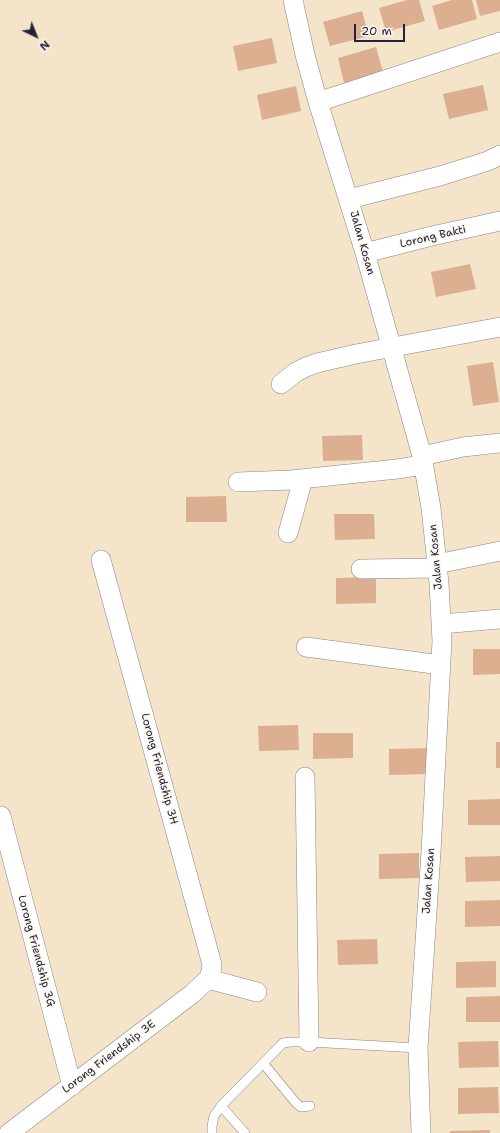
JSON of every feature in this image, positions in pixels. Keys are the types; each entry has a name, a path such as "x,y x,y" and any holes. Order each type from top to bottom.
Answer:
{"street":[{"name":"Jalan Kosan","path":"293,0 305,55 318,102 365,253 422,460 431,508 442,641 418,1048 421,1133"},
{"path":"318,102 500,42"},
{"path":"349,199 440,176 488,161 500,155"},
{"name":"Lorong Bakti","path":"365,253 500,221"},
{"path":"281,384 290,376 306,367 356,354 500,327"},
{"path":"238,482 303,479 390,470 463,447 500,443"},
{"path":"288,533 303,479"},
{"path":"361,569 437,566 500,551"},
{"name":"Lorong Friendship 3H","path":"102,560 212,965 208,979"},
{"path":"441,624 500,619"},
{"path":"306,647 441,665"},
{"path":"305,777 309,1042"},
{"name":"Lorong Friendship 3G","path":"1,816 72,1086"},
{"path":"208,979 258,992"},
{"name":"Lorong Friendship 3E","path":"10,1133 192,994 208,979"}],"lane":[{"path":"212,1133 214,1116 221,1106 284,1044 290,1042 309,1042 418,1048"},
{"path":"263,1063 301,1107 310,1106"},
{"path":"221,1106 245,1133"}],"building":[{"path":"407,0 419,0 425,21 386,32 379,8"},
{"path":"452,0 472,0 477,19 439,30 432,6"},
{"path":"476,0 500,0 500,11 480,16"},
{"path":"362,11 369,36 330,46 323,22"},
{"path":"272,38 277,63 238,71 233,46"},
{"path":"376,47 383,72 344,83 338,58"},
{"path":"483,85 488,110 449,119 443,94"},
{"path":"296,86 301,111 262,120 257,95"},
{"path":"470,264 476,289 436,297 431,272"},
{"path":"493,362 499,402 473,406 467,366"},
{"path":"362,435 363,460 323,461 322,436"},
{"path":"226,496 227,522 186,522 186,497"},
{"path":"334,514 374,514 375,539 335,540"},
{"path":"376,577 376,603 336,604 336,578"},
{"path":"473,649 500,649 500,674 473,675"},
{"path":"298,725 299,750 259,751 258,726"},
{"path":"313,733 353,733 353,758 313,759"},
{"path":"496,742 500,742 500,768 496,768"},
{"path":"429,748 429,774 389,775 389,749"},
{"path":"500,799 500,825 468,825 468,800"},
{"path":"419,853 419,878 379,879 379,854"},
{"path":"500,856 500,881 466,882 465,857"},
{"path":"500,900 500,926 465,927 465,901"},
{"path":"377,939 378,964 338,965 337,940"},
{"path":"496,961 496,987 456,988 456,962"},
{"path":"500,996 500,1022 466,1022 466,997"},
{"path":"498,1041 499,1067 459,1068 458,1042"},
{"path":"498,1087 499,1113 458,1114 458,1088"},
{"path":"490,1130 490,1133 450,1133 450,1131"}]}
